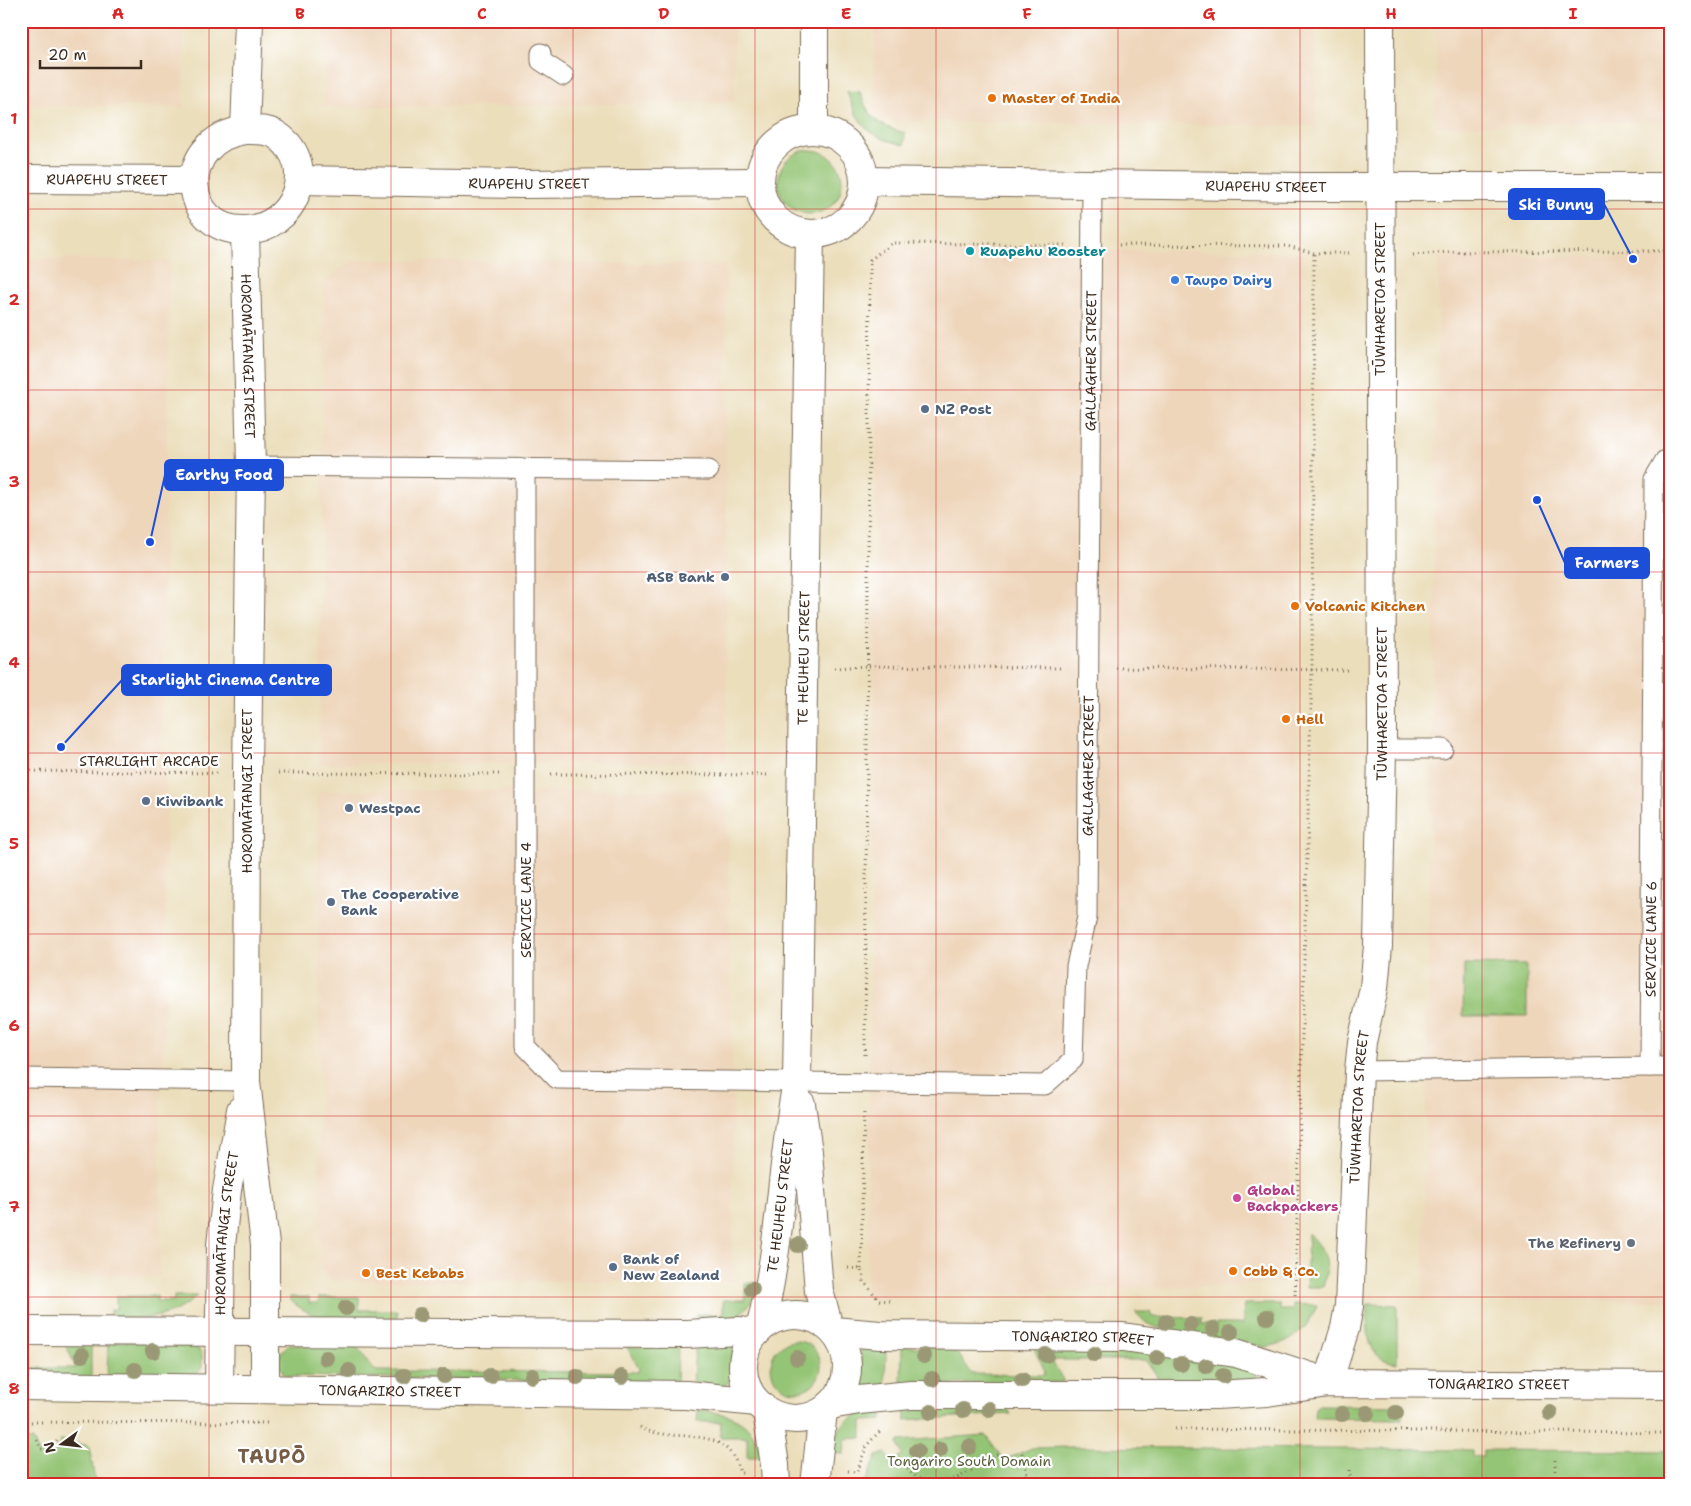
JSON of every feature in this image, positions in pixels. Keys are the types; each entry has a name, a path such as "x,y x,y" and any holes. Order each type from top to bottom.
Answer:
{"street":[{"path":"245,130 249,21"},
{"path":"814,21 814,129"},
{"name":"TŪWHARETOA STREET","path":"1328,1382 1345,1328 1349,1306 1359,1071 1362,1042 1374,988 1378,946 1382,749 1380,21"},
{"path":"814,129 829,132 843,140 854,151 862,165 864,181 862,198 854,213 834,228 810,234 795,231 780,224 762,198 760,182 762,166 770,151 782,139 797,132 814,129"},
{"path":"245,130 264,131 277,135 290,148 298,164 299,180 296,197 283,216 277,221 260,228 244,230 227,228 212,220 202,208 193,180 197,163 206,148 218,138 231,132 245,130"},
{"name":"RUAPEHU STREET","path":"21,179 193,180"},
{"name":"RUAPEHU STREET","path":"299,180 521,184 760,182"},
{"name":"RUAPEHU STREET","path":"864,181 1092,185 1670,187"},
{"name":"HOROMĀTANGI STREET","path":"244,230 250,466 246,1081 264,1236 265,1388"},
{"name":"TE HEUHEU STREET","path":"810,234 798,1082 809,1160 819,1291 831,1329"},
{"name":"HOROMĀTANGI STREET","path":"219,1388 219,1270 227,1190 246,1081"},
{"name":"TE HEUHEU STREET","path":"758,1331 772,1276 784,1156 798,1082"},
{"path":"776,1485 776,1464 762,1407 747,1386 743,1368 746,1349 758,1331 778,1318 799,1315 819,1321 831,1329 840,1341 847,1363 844,1386 827,1408 815,1485"},
{"name":"TONGARIRO STREET","path":"831,1329 880,1335 1123,1338 1236,1353 1328,1382"},
{"path":"21,1331 687,1334 758,1331"},
{"name":"TONGARIRO STREET","path":"827,1408 858,1400 912,1395 1216,1395 1267,1392 1328,1382 1670,1385"},
{"name":"TONGARIRO STREET","path":"21,1386 686,1395 762,1407"},
{"path":"762,1407 788,1418 800,1419 827,1408"}],"lane":[{"path":"541,53 541,61 564,76"},
{"name":"GALLAGHER STREET","path":"798,1082 1045,1085 1073,1060 1076,966 1087,917 1092,185"},
{"name":"SERVICE LANE 6","path":"1650,1067 1654,479 1665,460 1670,458"},
{"path":"250,466 709,470"},
{"name":"SERVICE LANE 4","path":"525,468 525,1046 557,1079 798,1082"},
{"path":"1382,749 1443,749"},
{"path":"1359,1071 1670,1067"},
{"path":"21,1078 246,1081"}],"path":[{"path":"1380,253 1413,255 1449,252 1670,251"},
{"path":"1295,1295 1312,670 1314,253"},
{"path":"870,303 865,1083 861,1268 864,1282 879,1300 895,1302"},
{"name":"STARLIGHT ARCADE","path":"21,771 247,773"},
{"path":"842,1268 861,1268"},
{"path":"21,1422 279,1424"},
{"path":"638,1426 651,1434 685,1434 711,1440 735,1458 740,1473 750,1473"},
{"path":"840,1471 857,1472 867,1445 874,1435 883,1429"},
{"path":"1316,1430 1670,1432"},
{"path":"37,1440 41,1449 53,1449 57,1441"},
{"path":"898,1457 909,1472 920,1480 936,1482 959,1477 999,1453"},
{"path":"1022,1453 1030,1485"},
{"path":"1556,1460 1556,1485"},
{"path":"1350,1470 1350,1485"},
{"path":"959,1477 959,1485"}],"shaded area":[{"path":"21,21 183,21 183,107 21,105"},
{"path":"324,21 734,21 734,102 323,107"},
{"path":"875,21 1315,21 1316,126 882,121 874,112"},
{"path":"1437,21 1670,21 1670,121 1435,127"},
{"path":"879,248 1305,252 1288,1283 867,1298"},
{"path":"1439,256 1670,257 1670,1301 1423,1300"},
{"path":"21,258 170,261 161,757 166,781 164,1062 160,1098 160,1276 21,1275"},
{"path":"353,260 726,265 726,762 319,764 324,282"},
{"path":"726,789 733,1092 732,1281 485,1281 485,1283 332,1280 320,1268 318,791"}],"green space":[{"path":"847,91 860,92 871,115 876,120 881,124 905,133 904,145 873,134 866,128 856,113"},
{"path":"810,150 828,155 833,159 837,164 842,182 837,200 833,205 828,209 810,214 792,209 787,205 783,200 778,182 783,164 787,159 792,155"},
{"path":"1464,964 1527,965 1527,1016 1463,1016"},
{"path":"1308,1233 1323,1252 1327,1263 1323,1287 1306,1287"},
{"path":"762,1282 750,1304 737,1315 721,1320 697,1323 697,1314 723,1315 723,1300 745,1300 745,1283"},
{"path":"116,1296 157,1296 157,1301 174,1301 174,1296 197,1296 177,1310 167,1314 156,1317 110,1320 110,1310 116,1309"},
{"path":"290,1297 309,1297 309,1303 318,1303 319,1297 359,1297 359,1310 397,1310 397,1322 355,1322 327,1319 302,1309 290,1300"},
{"path":"1244,1304 1280,1304 1280,1310 1293,1310 1293,1304 1317,1305 1309,1321 1298,1334 1284,1342 1266,1347 1158,1328 1146,1323 1135,1312 1150,1312 1152,1317 1201,1318 1201,1324 1243,1324"},
{"path":"1368,1304 1397,1305 1397,1363 1378,1356 1373,1349 1368,1333"},
{"path":"108,1341 194,1344 202,1354 202,1368 195,1376 107,1379"},
{"path":"796,1341 806,1343 814,1348 819,1356 821,1366 819,1376 814,1384 806,1389 796,1391 786,1389 778,1384 773,1376 771,1366 773,1356 778,1348 786,1343"},
{"path":"91,1342 91,1379 21,1378 21,1368 76,1368 65,1343"},
{"path":"733,1344 734,1360 732,1372 725,1386 693,1383 695,1346"},
{"path":"288,1345 355,1346 377,1371 638,1372 639,1368 627,1347 678,1347 677,1383 285,1376 278,1363 281,1352"},
{"path":"864,1345 886,1348 885,1386 859,1386 861,1350"},
{"path":"902,1346 949,1349 959,1355 972,1374 1044,1375 1045,1372 1034,1349 1122,1348 1251,1369 1257,1377 1255,1381 1162,1383 1146,1360 1056,1360 1053,1361 1054,1364 1064,1382 901,1385"},
{"path":"1319,1405 1402,1406 1402,1419 1315,1418 1316,1407"},
{"path":"905,1408 1007,1408 1011,1414 905,1420"},
{"path":"882,1409 882,1420 862,1421 862,1438 845,1439 844,1454 830,1453 837,1433 847,1421 862,1414"},
{"path":"698,1410 722,1414 740,1421 753,1435 762,1457 747,1457 747,1437 720,1437 721,1422 697,1422"},
{"name":"Tongariro South Domain","path":"986,1435 1004,1460 1032,1448 1068,1447 1472,1450 1472,1456 1483,1457 1483,1450 1670,1451 1670,1485 864,1485 877,1456 885,1453 895,1460 903,1454 898,1445 899,1441"},
{"path":"23,1440 33,1440 39,1453 55,1453 61,1440 89,1446 96,1485 21,1485"}],"place":[{"name":"Master of India","path":"992,98"},
{"name":"Ruapehu Rooster","path":"970,251"},
{"name":"Ski Bunny","path":"1633,259"},
{"name":"Taupo Dairy","path":"1175,280"},
{"name":"NZ Post","path":"925,409"},
{"name":"Farmers","path":"1537,500"},
{"name":"Earthy Food","path":"150,542"},
{"name":"ASB Bank","path":"725,577"},
{"name":"Volcanic Kitchen","path":"1295,606"},
{"name":"Hell","path":"1286,719"},
{"name":"Starlight Cinema Centre","path":"61,747"},
{"name":"Kiwibank","path":"146,801"},
{"name":"Westpac","path":"349,808"},
{"name":"The Cooperative Bank","path":"331,902"},
{"name":"Global Backpackers","path":"1237,1198"},
{"name":"The Refinery","path":"1631,1243"},
{"name":"Bank of New Zealand","path":"613,1267"},
{"name":"Cobb & Co.","path":"1233,1271"},
{"name":"Best Kebabs","path":"366,1273"}],"district":[{"name":"TAUPŌ","path":"272,1456"}]}
